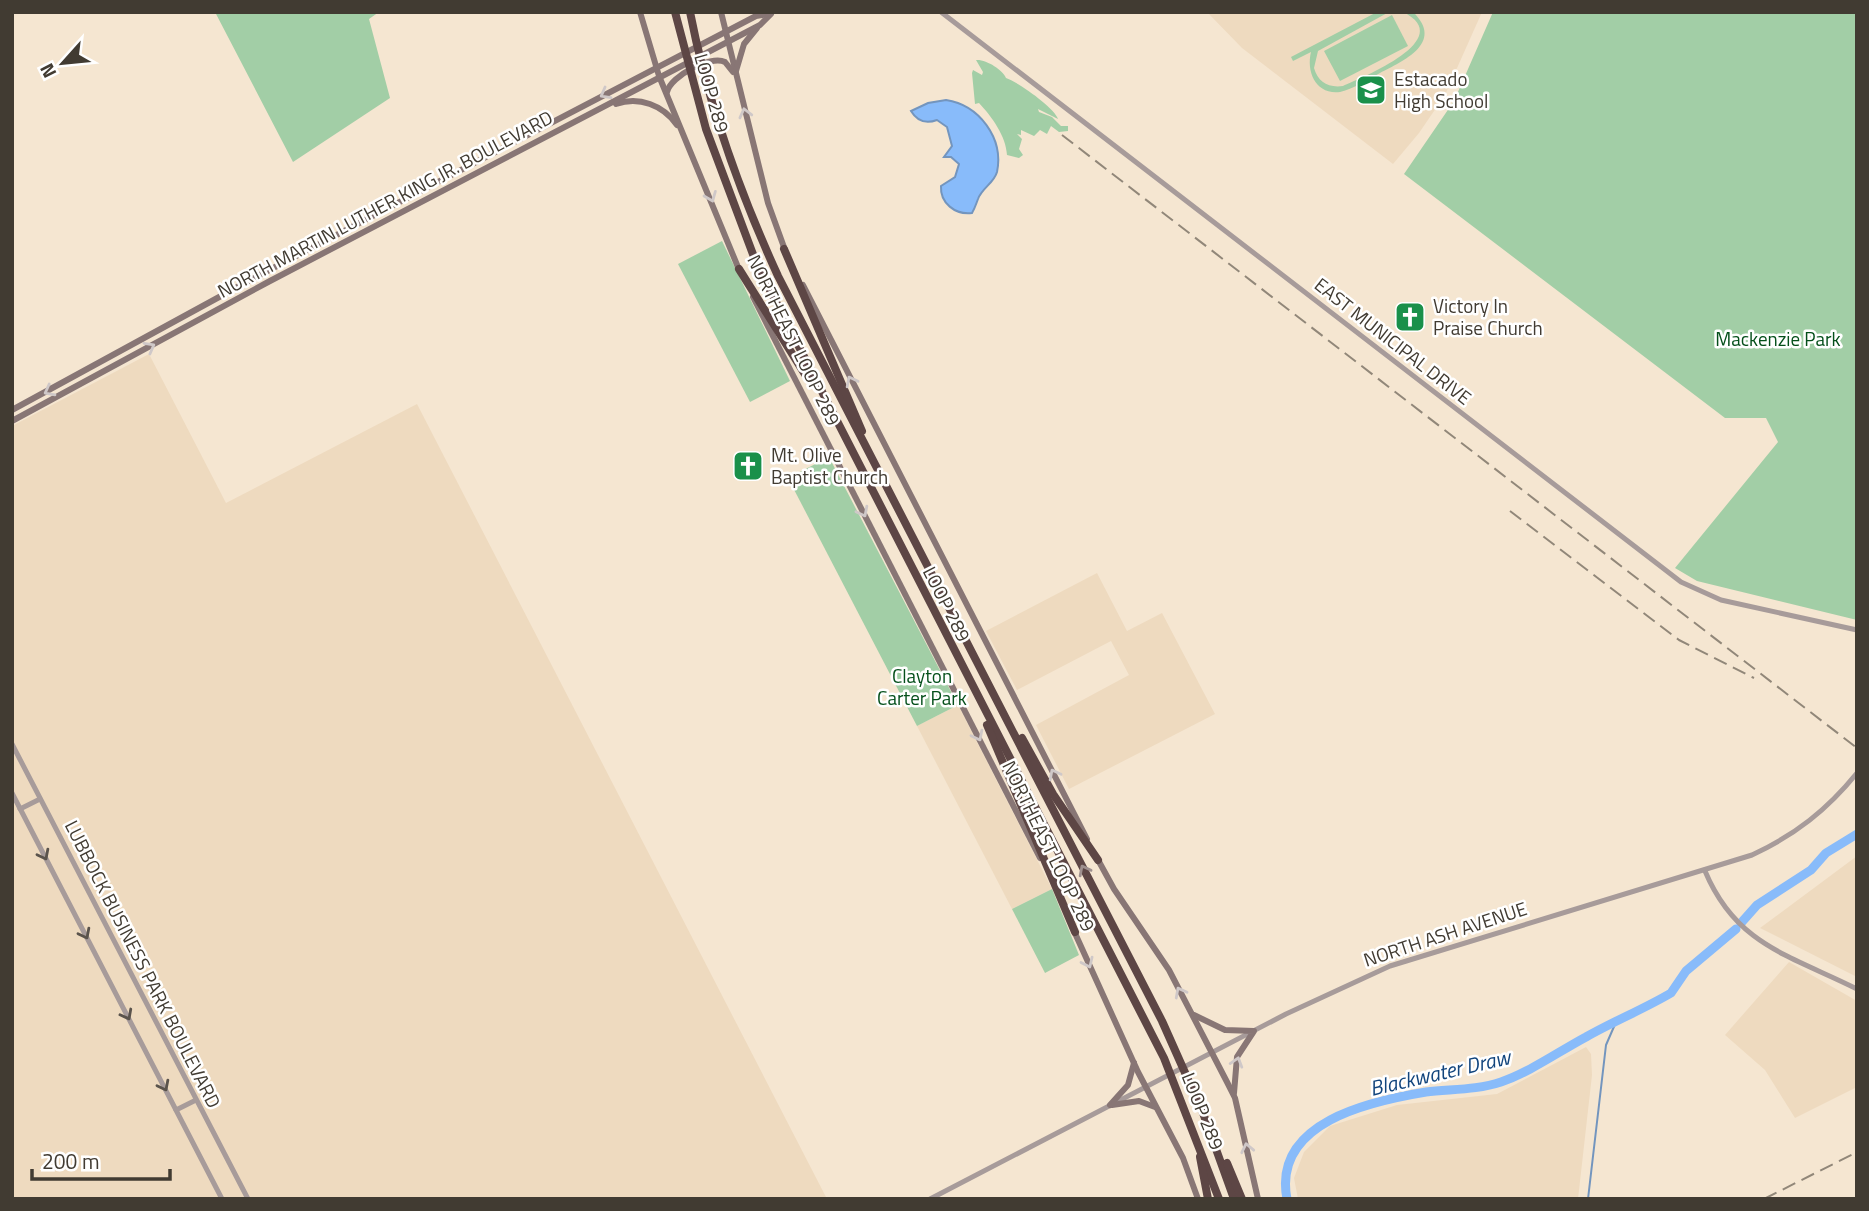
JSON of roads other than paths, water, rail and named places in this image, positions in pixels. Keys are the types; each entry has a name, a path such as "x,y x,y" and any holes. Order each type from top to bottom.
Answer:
{"highway":[{"name":"LOOP 289","path":"676,12 692,83 722,179 757,265 1152,1034 1182,1097 1220,1199"},
{"name":"LOOP 289","path":"690,12 723,136 757,231 881,479 1161,1021 1203,1113 1234,1199"},
{"path":"784,249 881,479"},
{"path":"739,269 780,331 871,491"},
{"path":"956,623 1053,794 1098,860"},
{"path":"953,649 1075,932"},
{"path":"1182,1097 1202,1164 1208,1199"},
{"path":"1203,1113 1242,1199"}],"main road":[{"name":"NORTHEAST LOOP 289","path":"640,12 659,76 739,269 968,715 1075,932 1146,1087 1183,1158 1198,1199"},
{"name":"NORTHEAST LOOP 289","path":"722,12 726,42 768,203 784,249 1098,860 1169,970 1235,1098"},
{"name":"NORTH MARTIN LUTHER KING JR. BOULEVARD","path":"12,410 254,278 656,66 756,16 772,13"},
{"name":"NORTH MARTIN LUTHER KING JR. BOULEVARD","path":"12,421 270,281 760,25 772,13"},
{"path":"736,77 744,44 760,25"},
{"path":"667,93 674,80 713,60 725,62 736,77"},
{"path":"577,110 595,111 622,102 645,102 667,114 684,135"},
{"path":"86,371 91,380"},
{"path":"1192,1014 1215,1028 1254,1031 1234,1067 1235,1098 1258,1199"},
{"path":"1110,1105 1128,1085 1134,1062"},
{"path":"1110,1105 1139,1101 1157,1109"}],"street":[{"name":"EAST MUNICIPAL DRIVE","path":"942,12 1681,582 1721,600 1857,630"},
{"name":"LUBBOCK BUSINESS PARK BOULEVARD","path":"12,744 248,1199"},
{"name":"NORTH ASH AVENUE","path":"930,1199 1340,987 1402,961 1752,855 1788,838 1821,813 1857,774"},
{"name":"LUBBOCK BUSINESS PARK BOULEVARD","path":"12,793 222,1199"},
{"path":"20,809 40,799"},
{"path":"1705,871 1721,905 1745,932 1857,989"},
{"path":"176,1110 196,1100"}],"water":[{"path":"946,100 958,103 978,116 993,136 997,147 997,172 980,195 972,213 954,210 946,203 941,192 941,186 955,177 959,164 951,157 944,157 952,146 947,127 937,120 922,121 911,111 928,103"}],"waterway":[{"name":"Blackwater Draw","path":"1741,923 1757,905 1811,870 1826,853 1857,834"},
{"name":"Blackwater Draw","path":"1287,1199 1286,1173 1295,1151 1310,1134 1330,1120 1379,1102 1426,1092 1483,1087 1523,1073 1671,993 1686,971 1736,929"},
{"path":"1588,1199 1606,1045 1616,1022"}],"railway":[{"path":"1062,135 1857,748"},
{"path":"1510,511 1679,640 1754,678"},
{"path":"1764,1199 1857,1152"}],"place":[{"name":"Estacado High School","path":"1371,90"},
{"name":"Victory In Praise Church","path":"1410,317"},
{"name":"Mt. Olive Baptist Church","path":"748,466"}],"park label":[{"name":"Mackenzie Park","path":"1778,339"},
{"name":"Clayton Carter Park","path":"922,687"}]}
